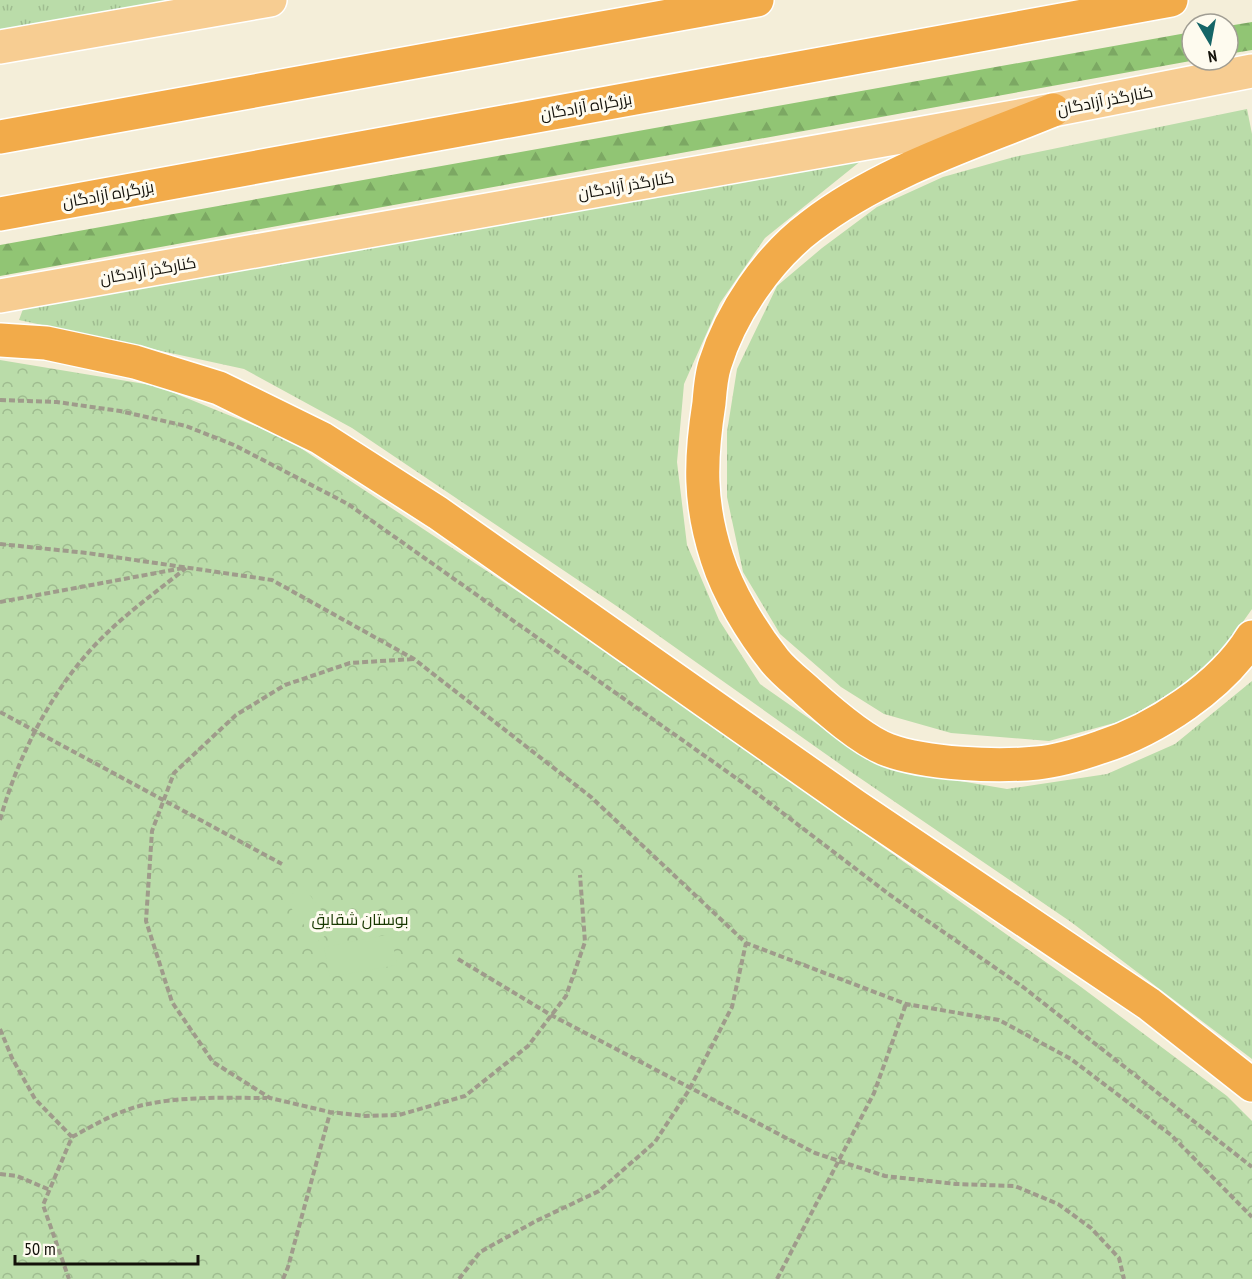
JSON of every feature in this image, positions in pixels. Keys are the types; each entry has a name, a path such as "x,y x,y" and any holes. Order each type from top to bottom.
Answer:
{"highway":[{"path":"0,137 757,0"},
{"name":"بزرگراه آزادگان","path":"0,214 1171,0"},
{"path":"1053,110 877,183 810,227 775,261 738,312 714,365 703,438 701,497 717,560 741,608 775,661 815,699 831,713 885,749 933,760 1037,763 1131,738 1166,717 1207,686 1242,654 1252,637"},
{"path":"0,340 46,343 146,365 219,388 321,438 438,513 855,806 1149,1004 1252,1085"}],"main road":[{"path":"0,47 270,0"},
{"name":"کنارگذر آزادگان","path":"0,296 1053,110 1252,71"}],"path":[{"path":"0,400 57,402 120,411 186,426 234,445 348,504 736,778 890,895 1023,987 1252,1167"},
{"path":"0,544 272,580 414,659 591,797 746,943 906,1004 999,1020 1071,1059 1171,1135 1252,1217"},
{"path":"0,602 187,567"},
{"path":"0,820 6,800 36,732 67,679 108,632 187,567"},
{"path":"270,1098 213,1062 172,1002 146,921 152,831 174,773 236,715 285,685 350,663 414,659"},
{"path":"0,712 282,864"},
{"path":"69,1279 43,1205 72,1137 105,1118 147,1104 202,1098 270,1098 330,1113 365,1116 399,1115 465,1096 528,1046 566,996 585,942 580,875"},
{"path":"459,1279 480,1252 536,1221 599,1191 656,1142 689,1090 732,1007 746,943"},
{"path":"458,959 551,1015 689,1090 815,1153 885,1176 956,1184 1015,1186 1058,1204 1091,1228 1119,1258 1124,1279"},
{"path":"777,1279 874,1093 906,1004"},
{"path":"0,1032 35,1099 72,1137"},
{"path":"283,1279 330,1113"},
{"path":"0,1174 16,1176 50,1190"}],"green space":[{"path":"0,0 192,0 0,35"},
{"path":"1252,22 1252,50 1240,52 1240,24"},
{"path":"1180,34 1180,63 0,276 0,245"},
{"path":"1247,109 1252,134 1252,609 1209,670 1125,720 1049,741 951,733 884,714 841,687 780,634 743,572 727,497 727,432 737,369 777,286 822,248 877,207 943,177 1014,157"},
{"path":"862,160 765,238 720,303 684,384 677,462 687,545 719,620 760,684 850,747 919,774 1007,789 1107,774 1175,744 1252,681 1252,1059 1071,922 854,774 618,607 352,428 244,369 19,320 23,309"},
{"name":"بوستان شقایق","path":"0,360 157,386 287,439 664,688 846,821 1081,987 1227,1096 1252,1121 1252,1279 0,1279"},
{"path":"303,886 335,928 317,942 285,900"},
{"path":"391,934 397,965 330,977 324,947"}]}
